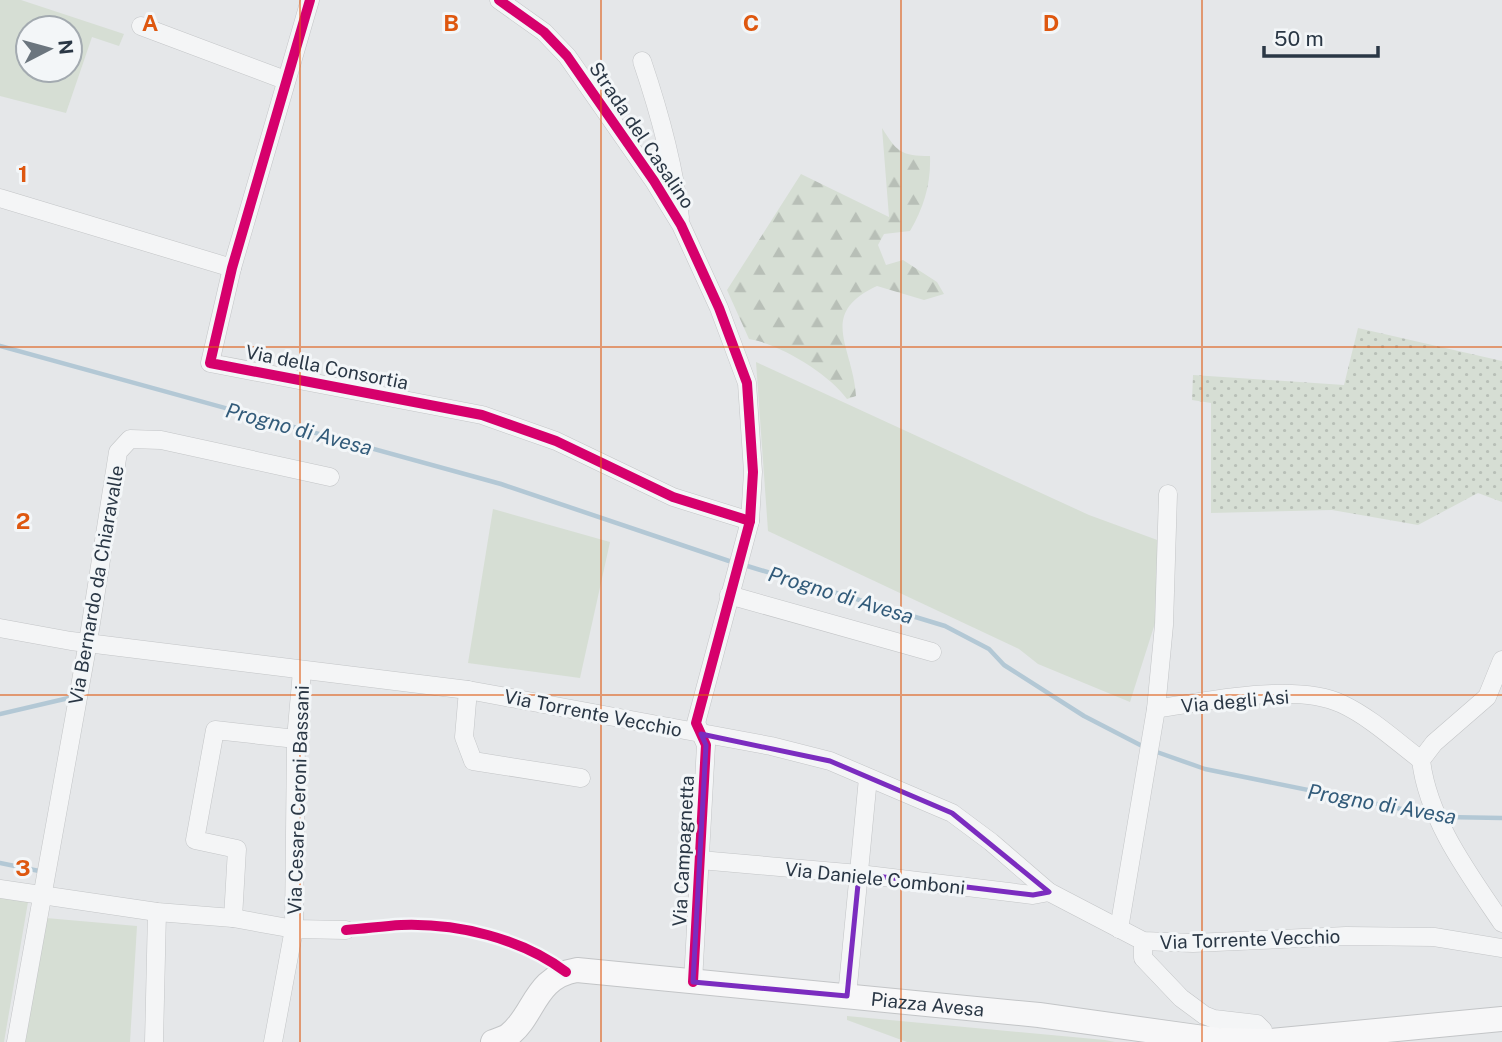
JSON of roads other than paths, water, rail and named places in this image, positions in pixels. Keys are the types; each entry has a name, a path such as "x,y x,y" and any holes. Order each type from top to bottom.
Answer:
{"street":[{"name":"Via della Consortia","path":"310,0 232,268 210,363 482,415 556,442 673,497 750,522"},
{"name":"Strada del Casalino","path":"499,0 544,32 567,56 681,225 719,308 747,383 753,472 750,522 729,595 698,728"},
{"path":"141,26 285,80"},
{"name":"Strada del Casalino","path":"642,61 676,185 681,225"},
{"path":"0,198 232,268"},
{"name":"Via Bernardo da Chiaravalle","path":"16,1042 88,642 118,452 125,442 136,438 161,440 330,478"},
{"name":"Via degli Asi","path":"1119,929 1156,709 1164,625 1168,494"},
{"path":"729,595 932,652"},
{"name":"Via Torrente Vecchio","path":"0,628 302,671 468,690 698,728 802,752 952,813 1049,892 1143,942 1193,943 1346,936 1434,937 1502,948"},
{"path":"1502,660 1487,697 1434,743 1421,760 1433,806 1502,923"},
{"name":"Via Cesare Ceroni Bassani","path":"273,1042 295,929 296,739 302,671"},
{"path":"468,690 464,737 473,761 580,778"},
{"name":"Via degli Asi","path":"1156,709 1264,696 1305,695 1342,703 1421,760"},
{"name":"Via Campagnetta","path":"693,982 706,745 698,728"},
{"path":"233,918 237,849 195,840 215,730 296,739"},
{"path":"847,996 868,778"},
{"name":"Via Daniele Comboni","path":"700,860 859,874 1033,895 1049,892"},
{"path":"0,888 41,897 157,912 233,918 295,929 346,930"},
{"path":"153,1042 157,912"},
{"path":"1143,942 1143,958 1181,998 1209,1018 1257,1024 1263,1030 1262,1041"},
{"name":"Piazza Avesa","path":"505,1040 544,987 566,972 601,971 1039,1015 1161,1038 1262,1041 1502,1019"}],"waterway":[{"name":"Progno di Avesa","path":"0,346 501,484 735,563"},
{"name":"Progno di Avesa","path":"744,565 945,626 989,649 1004,665 1084,716 1146,748"},
{"path":"0,714 73,697"},
{"name":"Progno di Avesa","path":"1154,751 1205,769 1431,815"},
{"name":"Progno di Avesa","path":"1444,817 1502,818"},
{"path":"0,863 44,872"}]}
